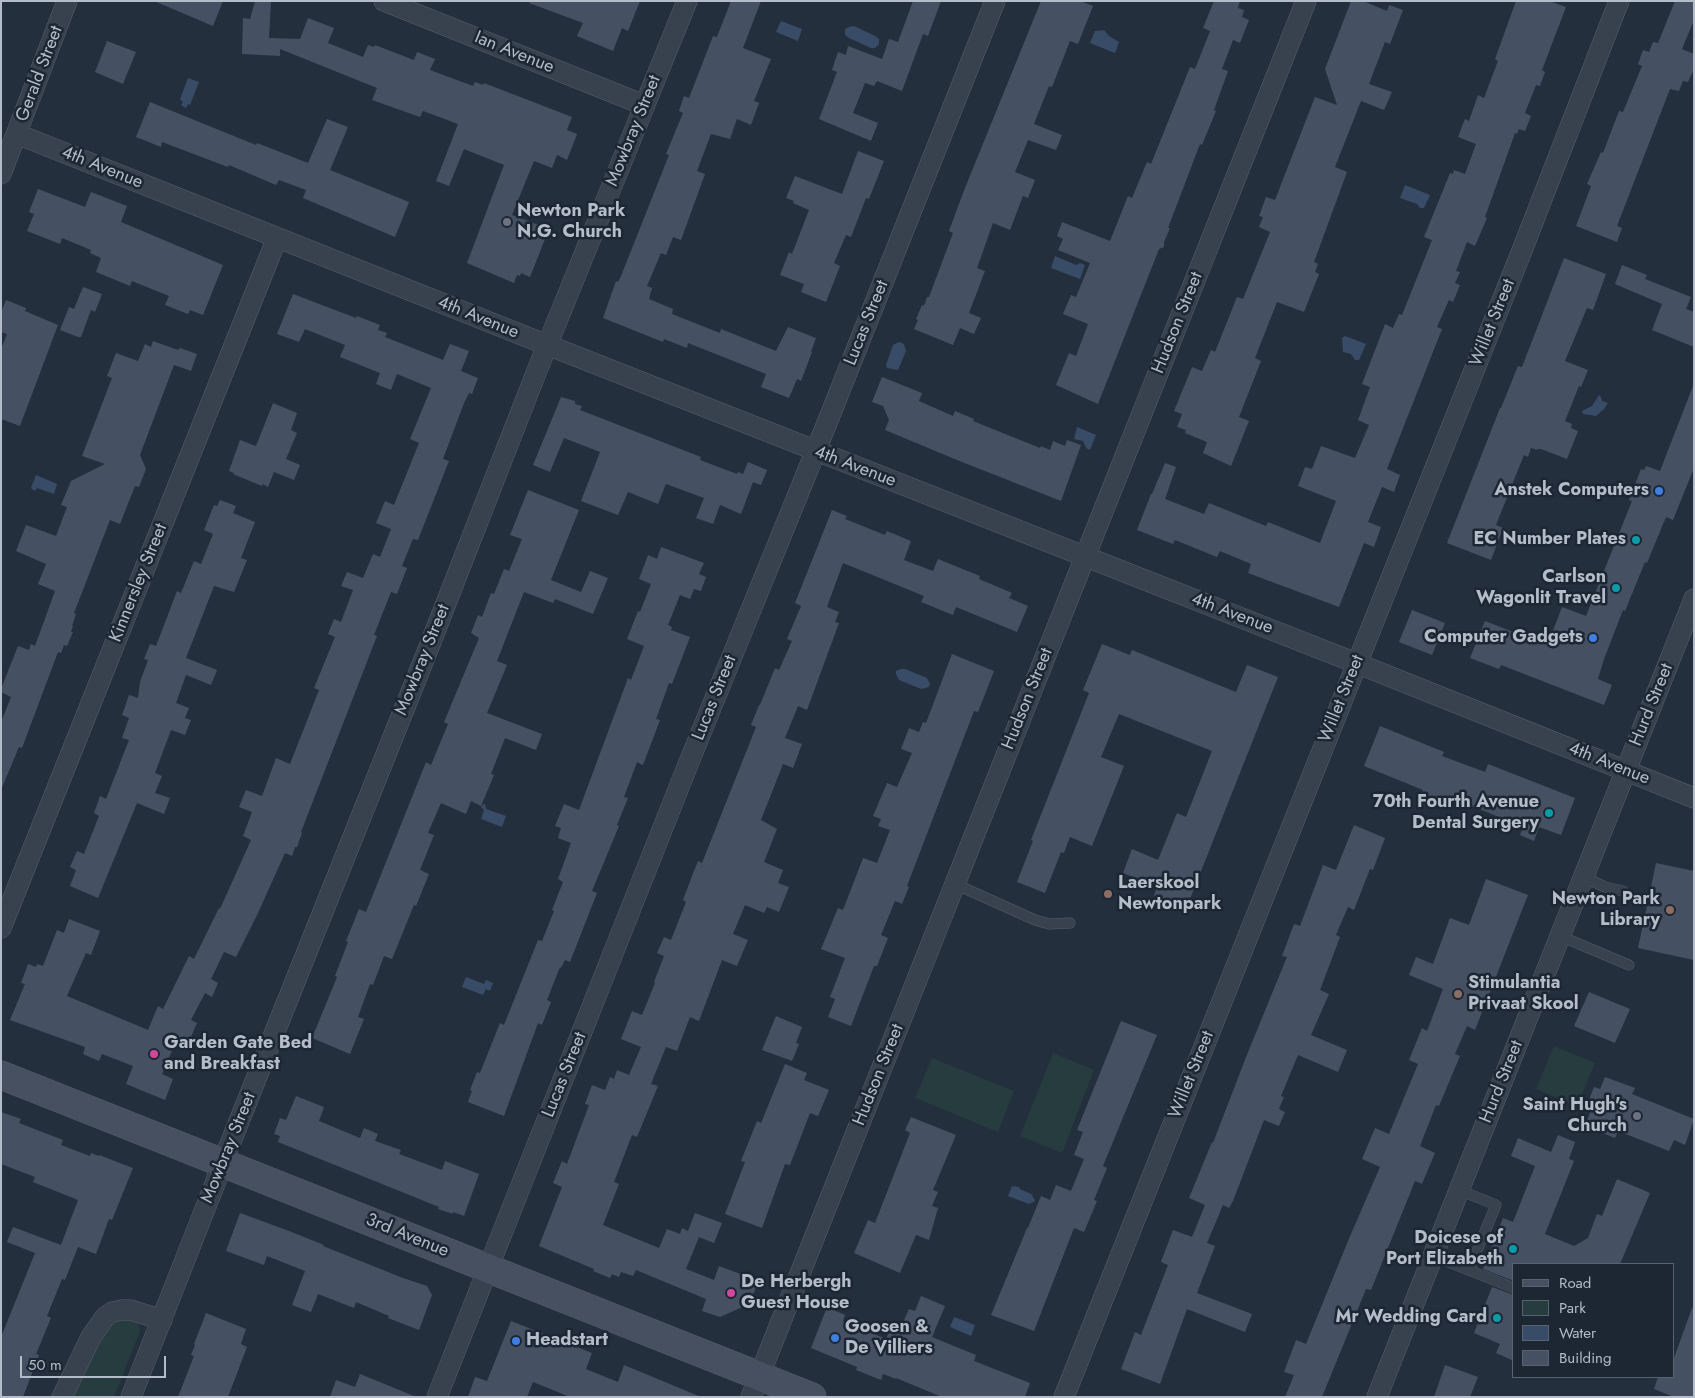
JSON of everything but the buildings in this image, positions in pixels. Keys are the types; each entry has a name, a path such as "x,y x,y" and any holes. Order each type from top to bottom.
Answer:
{"street":[{"name":"Gerald Street","path":"1,174 67,1"},
{"name":"Ian Avenue","path":"384,1 644,105"},
{"name":"Mowbray Street","path":"131,1397 216,1181 221,1163 234,1135 425,657 547,345 687,1"},
{"name":"Lucas Street","path":"437,1397 687,767 995,1"},
{"name":"Hudson Street","path":"756,1386 1306,1"},
{"name":"Willet Street","path":"1064,1397 1521,253 1619,1"},
{"name":"4th Avenue","path":"17,134 1694,798"},
{"name":"Kinnersley Street","path":"1,928 277,238"},
{"name":"Hurd Street","path":"1377,1397 1694,599"},
{"name":"3rd Avenue","path":"1,1075 488,1268 756,1386 812,1397"},
{"path":"62,1397 91,1337 105,1317 112,1312 131,1310 162,1320"}],"lane":[{"path":"1584,877 1605,887 1623,890"},
{"path":"955,884 1035,920 1049,924 1070,923"},
{"path":"1560,936 1629,965"},
{"path":"1459,1190 1496,1205 1469,1270"},
{"path":"1433,1256 1512,1287"}],"green space":[{"path":"1554,1046 1595,1063 1577,1106 1536,1089"},
{"path":"1053,1053 1094,1070 1062,1153 1020,1136"},
{"path":"932,1058 1014,1091 998,1132 915,1098"},
{"path":"119,1319 138,1320 140,1331 114,1397 69,1397 106,1324"}],"water":[{"path":"781,21 802,29 798,41 776,32"},
{"path":"854,26 875,36 879,39 879,44 875,48 871,48 845,35 845,29"},
{"path":"1104,30 1109,36 1119,42 1115,53 1090,43 1095,31"},
{"path":"188,78 199,82 190,105 188,104 186,108 181,105 183,102 180,99"},
{"path":"1405,185 1430,195 1424,208 1420,208 1417,204 1400,198"},
{"path":"1055,256 1076,265 1080,263 1085,265 1080,279 1051,268"},
{"path":"1345,336 1366,344 1359,360 1355,360 1351,354 1343,352 1342,338"},
{"path":"899,342 904,344 906,351 898,370 887,368 886,365 893,345"},
{"path":"1599,395 1602,401 1608,403 1604,409 1596,416 1583,414 1582,411 1592,406"},
{"path":"1077,427 1096,435 1090,450 1086,448 1083,441 1074,439"},
{"path":"36,475 57,484 54,494 37,488 35,491 31,488"},
{"path":"901,669 927,678 930,684 929,687 921,689 899,680 896,671"},
{"path":"485,804 486,809 506,816 502,827 481,819 484,810 481,807"},
{"path":"466,977 484,984 486,980 493,983 490,991 486,989 483,995 462,987"},
{"path":"1012,1186 1019,1187 1033,1195 1034,1202 1029,1204 1008,1196"},
{"path":"954,1317 975,1325 971,1336 950,1327"}],"place":[{"name":"Newton Park N.G. Church","path":"507,222"},
{"name":"Anstek Computers","path":"1659,491"},
{"name":"EC Number Plates","path":"1636,540"},
{"name":"Carlson Wagonlit Travel","path":"1616,588"},
{"name":"Computer Gadgets","path":"1593,638"},
{"name":"70th Fourth Avenue Dental Surgery","path":"1549,813"},
{"name":"Laerskool Newtonpark","path":"1108,894"},
{"name":"Newton Park Library","path":"1670,910"},
{"name":"Stimulantia Privaat Skool","path":"1458,994"},
{"name":"Garden Gate Bed and Breakfast","path":"154,1054"},
{"name":"Saint Hugh's Church","path":"1637,1116"},
{"name":"Doicese of Port Elizabeth","path":"1513,1249"},
{"name":"De Herbergh Guest House","path":"731,1293"},
{"name":"Mr Wedding Card","path":"1497,1318"},
{"name":"Goosen & De Villiers","path":"835,1338"},
{"name":"Headstart","path":"516,1341"}]}
